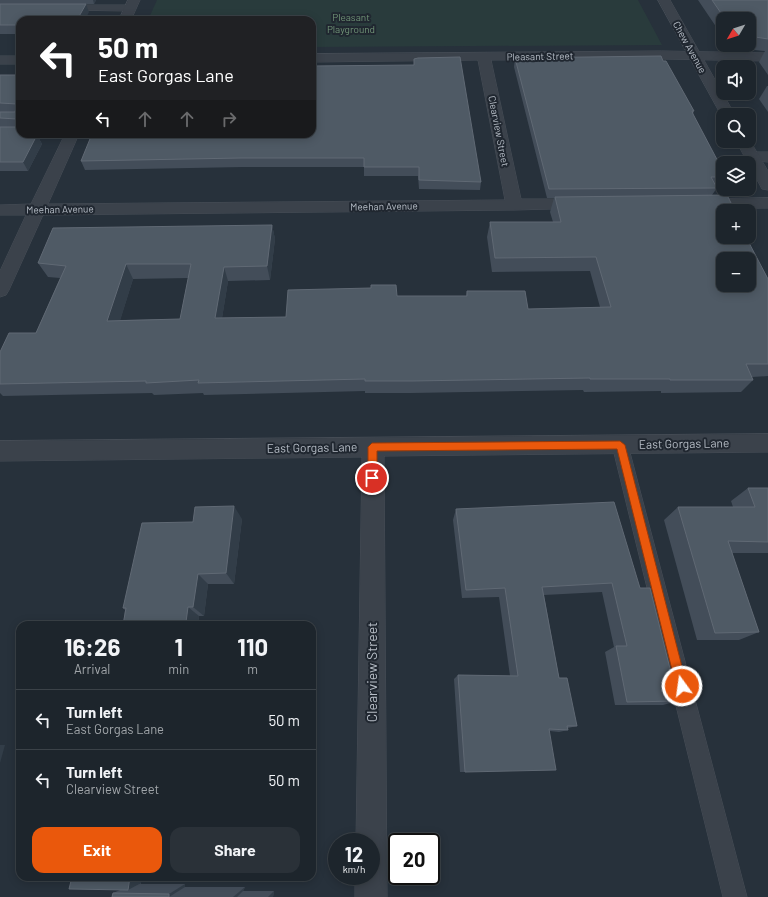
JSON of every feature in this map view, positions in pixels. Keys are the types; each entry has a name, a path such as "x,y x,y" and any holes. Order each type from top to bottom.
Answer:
{"street":[{"name":"Chew Avenue","path":"664,0 724,108"},
{"path":"127,16 132,4"},
{"name":"Clearview Street","path":"484,57 514,205"},
{"name":"Pleasant Street","path":"316,58 768,57"},
{"path":"0,60 16,60"},
{"path":"0,290 70,138"},
{"path":"756,157 768,157"},
{"path":"756,164 768,185"},
{"path":"689,204 768,203"},
{"name":"Meehan Avenue","path":"0,210 601,204"},
{"name":"East Gorgas Lane","path":"0,451 768,443"},
{"name":"Clearview Street","path":"371,897 372,447"}],"lane":[{"path":"56,8 132,4"},
{"path":"620,445 736,897"}],"green space":[{"name":"Pleasant Playground","path":"157,0 638,0 662,45 316,47 316,16 150,16"}],"building":[{"path":"712,0 768,0 768,39 756,37 756,12 720,12"},
{"path":"0,4 86,4 79,16 16,16 16,25 0,25"},
{"path":"661,56 663,61 666,61 694,111 692,111 693,114 716,158 716,177 711,177 716,188 549,189 515,58"},
{"path":"460,57 481,182 419,180 419,167 364,167 364,158 241,158 81,161 90,138 316,138 316,66 414,65 414,59"},
{"path":"0,75 16,75 16,104 0,103"},
{"path":"16,108 16,119 0,118 0,112 15,112"},
{"path":"0,127 16,127 16,138 35,138 23,162 0,162"},
{"path":"728,196 732,204 716,204 716,244 750,244 754,252 716,252 716,292 756,292 756,256 768,279 768,364 746,364 753,380 590,378 365,381 365,379 198,383 199,380 146,383 146,381 0,384 0,352 9,333 36,333 66,266 38,263 53,228 272,225 267,266 224,267 215,318 286,317 288,290 371,288 371,285 396,285 397,296 467,296 467,291 525,291 528,309 611,307 596,257 495,258 490,222 561,222 555,197","holes":["126,264 191,264 180,319 107,321"]},
{"path":"748,488 768,488 768,542 728,541 759,632 715,633 678,507 755,507"},
{"path":"614,502 640,588 650,588 678,701 627,702 616,646 627,646 612,583 542,587 559,678 567,678 577,726 567,726 568,730 549,729 556,770 465,772 458,675 518,676 505,588 466,590 456,509"},
{"path":"234,506 226,573 198,574 193,607 188,607 186,621 124,621 126,608 123,608 142,523 193,522 195,507"},
{"path":"71,881 129,881 128,890 69,889"},
{"path":"113,893 169,894 169,897 112,897"}],"route":[{"path":"372,478 372,447 620,445 682,686"}]}
